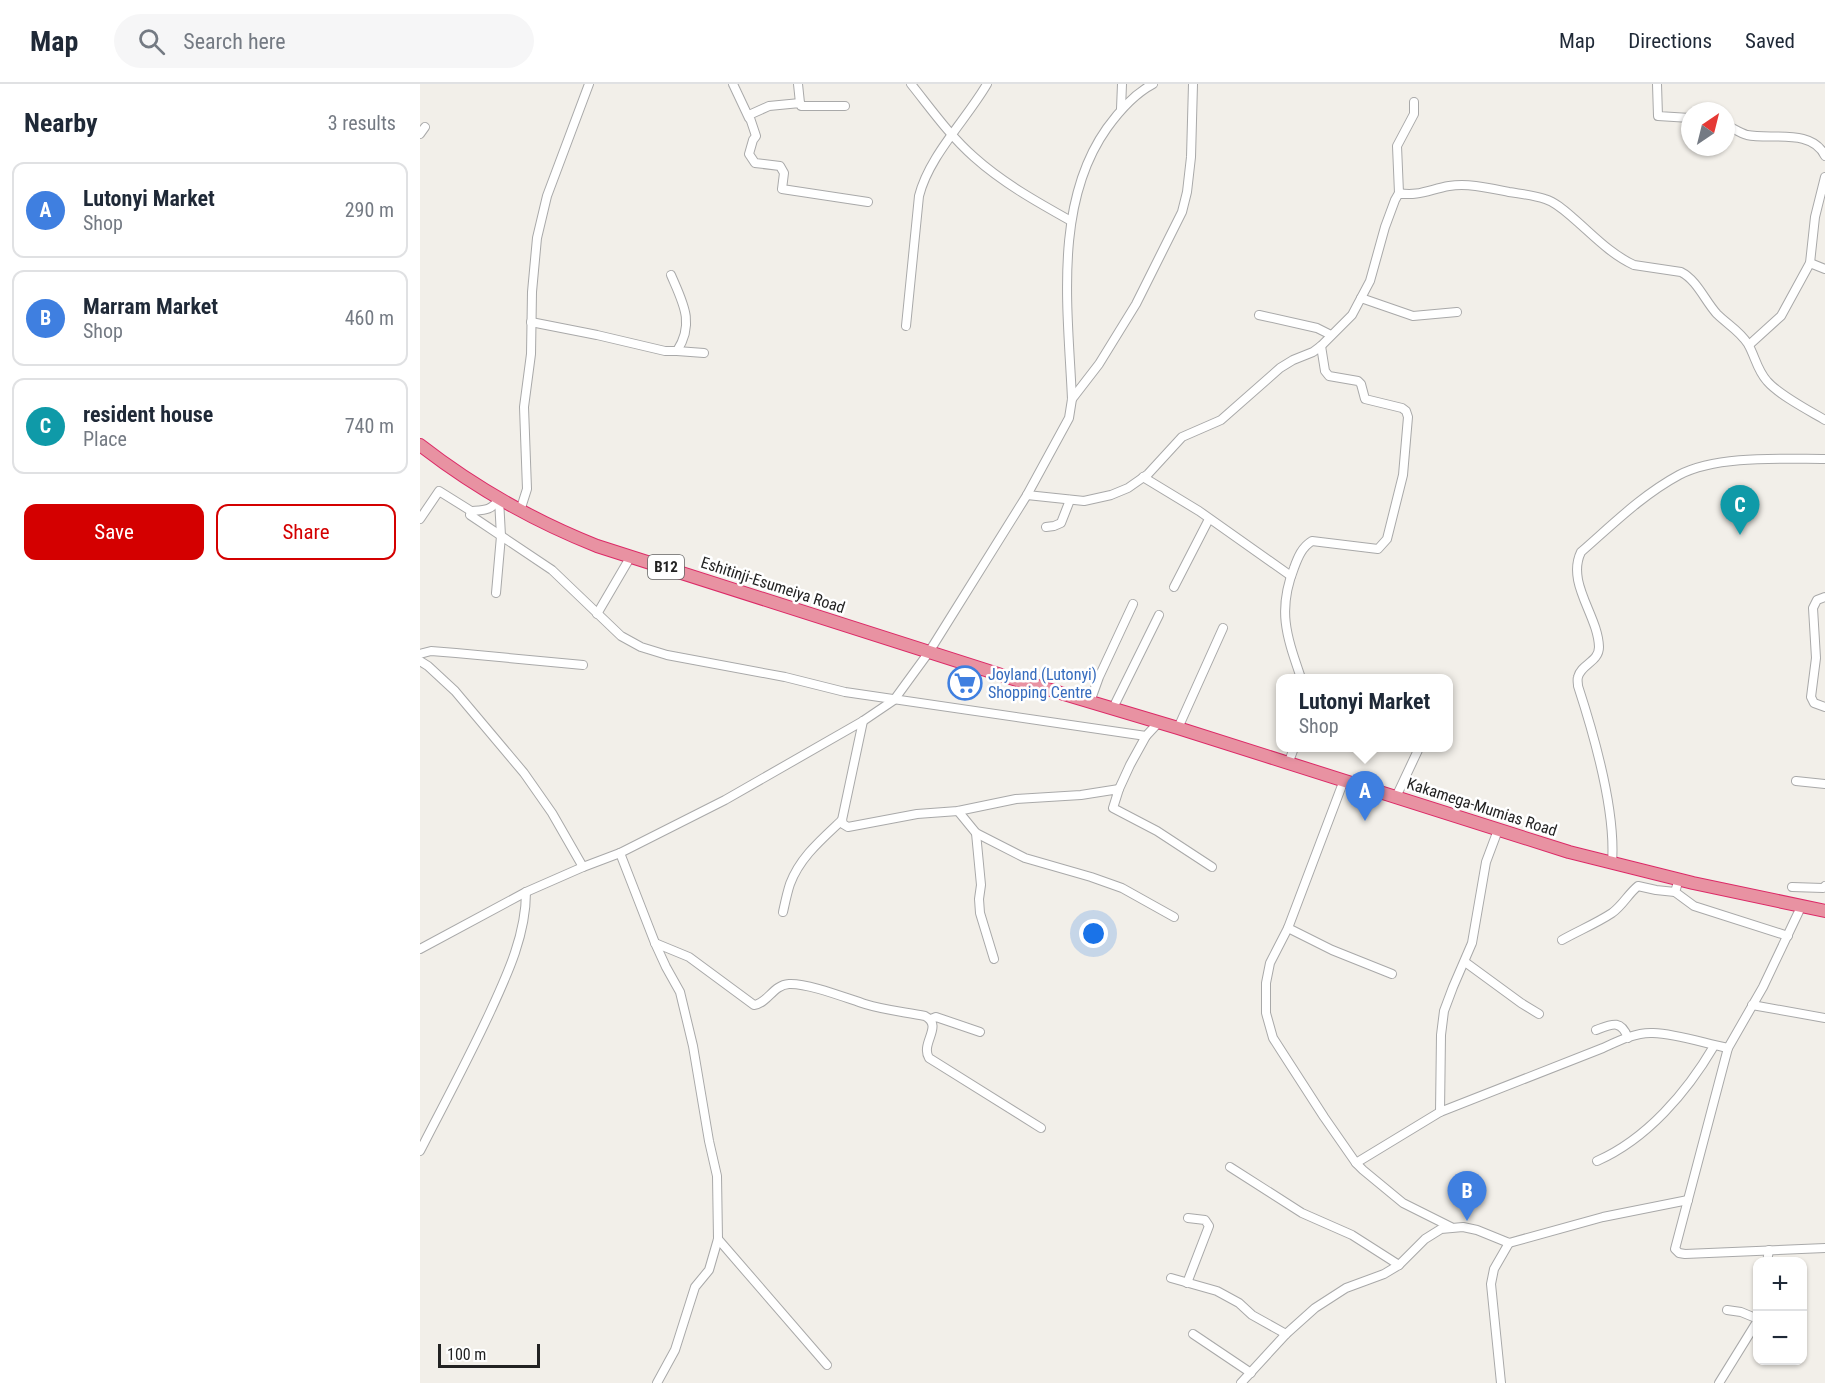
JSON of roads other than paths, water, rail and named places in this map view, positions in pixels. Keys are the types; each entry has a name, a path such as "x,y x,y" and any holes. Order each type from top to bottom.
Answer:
{"highway":[{"name":"Eshitinji-Esumeiya Road","path":"420,446 499,499 564,533 597,546 928,652"},
{"name":"Kakamega-Mumias Road","path":"928,652 1160,722 1569,852 1825,911"}],"street":[{"path":"520,510 527,489 524,407 531,354 532,292 537,238 547,196 589,84"},
{"path":"733,84 756,136 749,154 755,163 780,166 784,173 782,189 868,202"},
{"path":"798,84 800,103"},
{"path":"911,84 951,134 974,157 1008,183 1071,221"},
{"path":"906,326 921,186 951,134 987,84"},
{"path":"1121,110 1122,84"},
{"path":"420,949 526,892 583,867 620,854 725,800 863,721 894,700 928,652 1027,495 1069,418 1072,399 1068,249 1071,221 1082,178 1100,138 1121,110 1145,88 1153,84"},
{"path":"1072,399 1100,364 1131,312 1182,212 1191,157 1193,84"},
{"path":"1657,84 1658,116 1681,117"},
{"path":"1027,495 1084,501 1099,499 1128,488 1143,477 1182,437 1221,420 1281,368 1321,346 1352,315 1370,281 1385,227 1399,193 1397,146 1414,114 1413,102"},
{"path":"749,118 749,115 769,106 800,103 801,106 844,106"},
{"path":"1735,130 1744,135 1806,140 1814,143 1825,156"},
{"path":"1749,345 1781,316 1810,263 1815,217 1825,177"},
{"path":"1399,193 1411,195 1450,186 1468,185 1548,199 1604,245 1634,266 1681,272 1686,275 1718,315 1749,345 1761,374 1768,384 1825,420"},
{"path":"1810,263 1825,269"},
{"path":"671,275 684,307 687,326 684,340 677,351"},
{"path":"1360,298 1413,316 1457,312"},
{"path":"1259,315 1317,327 1331,335"},
{"path":"531,322 665,351 704,353"},
{"path":"1300,674 1287,636 1285,606 1291,576 1300,553 1306,544 1312,541 1378,549 1382,546 1387,539 1403,475 1408,417 1402,408 1366,400 1358,381 1329,376 1325,371 1321,346"},
{"path":"1612,863 1606,795 1578,686 1581,671 1597,656 1599,647 1578,581 1576,562 1581,552 1644,497 1681,474 1703,467 1745,460 1825,459"},
{"path":"1143,477 1291,576"},
{"path":"420,519 439,491 471,511 488,509 494,506 499,499"},
{"path":"496,593 501,536 499,499"},
{"path":"1046,527 1061,523 1070,500"},
{"path":"471,511 470,515 552,570 621,636 641,647 667,655 785,677 845,692 1146,736"},
{"path":"1174,587 1209,519"},
{"path":"597,614 631,556"},
{"path":"1825,597 1817,600 1813,608 1816,658 1811,697 1814,703 1825,707"},
{"path":"1090,702 1102,669 1133,604"},
{"path":"1113,708 1159,615"},
{"path":"1178,728 1223,628"},
{"path":"420,654 431,651 583,665"},
{"path":"420,661 455,691 524,773 552,813 583,867"},
{"path":"783,912 790,884 798,867 811,850 842,820 863,721"},
{"path":"1160,722 1146,736 1130,765 1113,808 1157,831 1212,867"},
{"path":"1288,764 1292,752"},
{"path":"1396,797 1417,752"},
{"path":"1344,780 1288,928 1270,963 1266,983 1266,1013 1274,1038 1282,1052 1356,1163 1403,1203 1451,1227"},
{"path":"1796,781 1825,784"},
{"path":"842,820 843,824 852,828 917,814 958,811 1016,799 1081,795 1119,789"},
{"path":"958,811 976,833 1026,858 1122,888 1174,917"},
{"path":"1440,1112 1441,1035 1444,1011 1475,933 1485,862 1498,830"},
{"path":"976,833 981,885 980,913 994,960"},
{"path":"620,854 655,943 680,992 693,1046 717,1176 718,1239 709,1270 695,1287 675,1350 657,1383"},
{"path":"1676,892 1679,879"},
{"path":"1562,940 1612,913 1638,886 1676,892 1694,906 1788,936"},
{"path":"1792,887 1813,889 1825,886"},
{"path":"420,1151 460,1077 510,970 526,912 526,892"},
{"path":"1801,907 1763,987 1728,1048 1675,1249 1685,1254 1825,1248"},
{"path":"1288,928 1332,950 1392,974"},
{"path":"655,943 689,957 754,1005 761,1003 781,985 797,985 868,1005 931,1019 936,1017 980,1032"},
{"path":"1465,962 1539,1014"},
{"path":"1752,1005 1825,1018"},
{"path":"931,1019 934,1028 926,1048 928,1058 1041,1128"},
{"path":"1596,1030 1611,1025 1620,1025 1624,1028 1628,1038"},
{"path":"1356,1163 1440,1112 1628,1038 1651,1033 1682,1037 1728,1048"},
{"path":"1597,1161 1610,1156 1647,1128 1700,1069 1714,1046"},
{"path":"1230,1167 1302,1213 1352,1235 1399,1265"},
{"path":"1241,1383 1286,1334 1330,1297 1346,1288 1384,1274 1399,1265 1432,1234 1441,1229 1451,1227 1477,1230 1509,1243 1603,1217 1688,1200"},
{"path":"1187,1283 1209,1229 1205,1220 1188,1218"},
{"path":"718,1239 827,1365"},
{"path":"1501,1383 1491,1284 1494,1269 1509,1243"},
{"path":"1768,1257 1769,1250"},
{"path":"1171,1278 1217,1291 1252,1315 1286,1334"},
{"path":"1727,1310 1741,1312 1753,1318"},
{"path":"1719,1383 1753,1328"},
{"path":"1193,1334 1251,1373"}],"place":[{"name":"resident house","path":"1740,535"},
{"name":"Joyland (Lutonyi) Shopping Centre","path":"965,683"},
{"name":"Lutonyi Market","path":"1365,821"},
{"name":"Marram Market","path":"1467,1221"}]}
